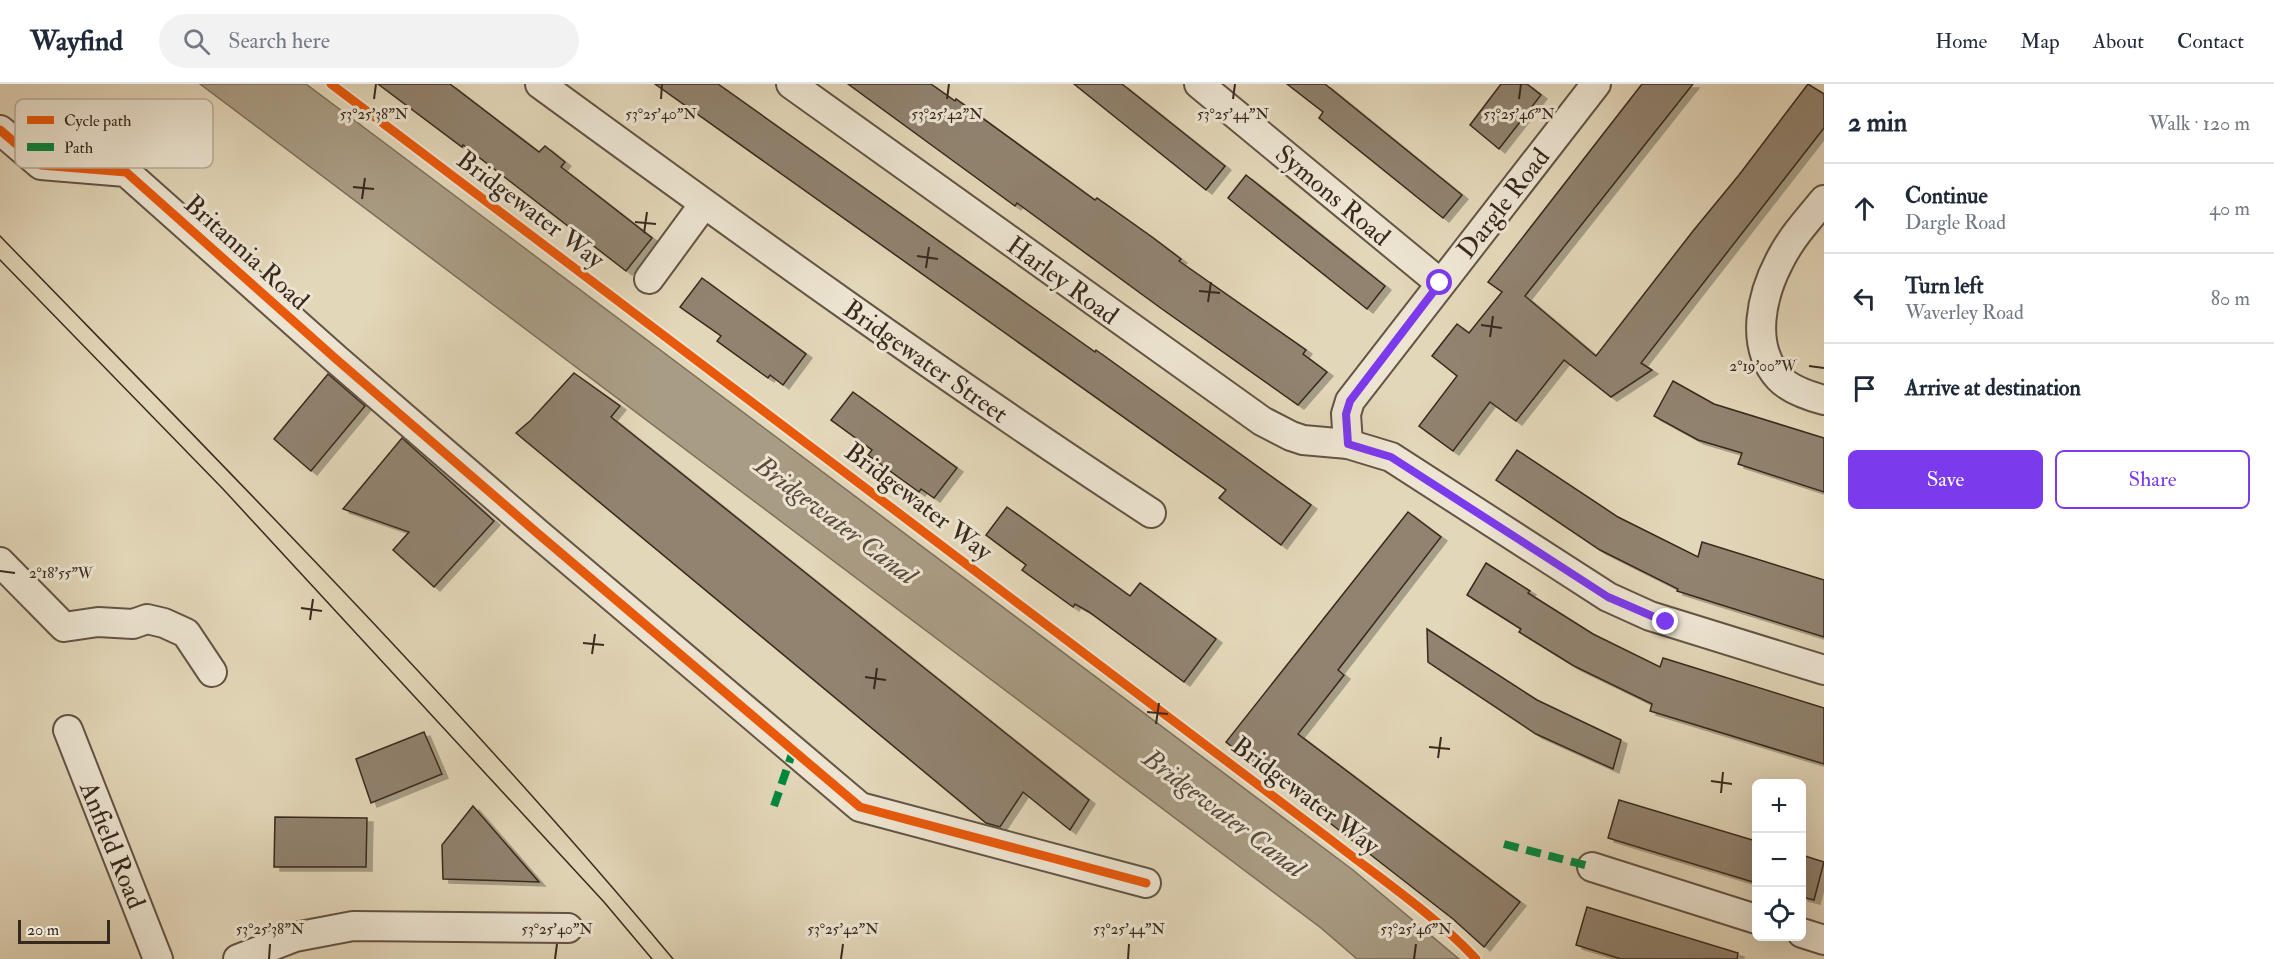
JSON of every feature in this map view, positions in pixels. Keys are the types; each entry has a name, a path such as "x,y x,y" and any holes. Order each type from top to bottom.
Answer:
{"street":[{"name":"Bridgewater Street","path":"540,84 704,204 1032,435 1152,513"},
{"name":"Harley Road","path":"791,84 1257,418 1303,440 1348,444 1391,457 1608,597 1666,622 1824,670"},
{"name":"Symons Road","path":"1199,84 1440,283"},
{"name":"Dargle Road","path":"1348,444 1346,414 1350,401 1596,84"},
{"name":"Britannia Road","path":"0,130 15,143"},
{"name":"Britannia Road","path":"77,168 126,172 336,359 860,807 1146,883"},
{"path":"1824,200 1780,258 1761,319 1761,337 1765,353 1778,377 1793,388 1824,400"},
{"path":"649,279 704,204"},
{"path":"0,562 64,627 98,622 134,624 147,619 164,623 186,633 212,672"},
{"name":"Anfield Road","path":"68,730 158,959"},
{"path":"1592,867 1752,918"},
{"path":"238,959 295,937 353,926 568,928"},
{"path":"1806,934 1824,940"}],"water":[{"name":"Bridgewater Canal","path":"200,84 306,84 1353,870 1459,959 1357,959 1321,928"}],"building":[{"path":"378,84 450,84 539,152 545,146 565,162 561,167 652,238 626,271 463,145 462,147"},
{"path":"655,84 718,84 1095,352 1096,350 1311,505 1281,545 1219,498 1226,490"},
{"path":"848,84 931,84 955,101 956,99 1095,200 1097,198 1152,237 1181,259 1179,261 1306,350 1303,354 1327,372 1298,405 1017,203 1015,206"},
{"path":"1074,84 1122,84 1225,166 1206,190"},
{"path":"1287,84 1325,84 1462,195 1443,218 1319,118 1323,112"},
{"path":"1501,84 1527,84 1541,95 1499,149 1470,125"},
{"path":"1642,84 1693,84 1525,296 1596,356 1808,84 1824,94 1824,128 1641,363 1652,370 1611,397 1564,360 1516,421 1490,402 1453,451 1419,426 1457,376 1432,356 1457,324 1469,333 1502,292 1488,282"},
{"path":"1246,175 1385,286 1367,309 1228,198"},
{"path":"702,278 806,354 783,385 770,375 768,378 717,341 721,336 680,307"},
{"path":"574,373 620,406 611,417 1089,800 1070,830 1023,792 1000,827 986,823 516,433"},
{"path":"328,374 365,406 311,471 274,439"},
{"path":"1673,381 1714,404 1824,438 1824,492 1738,464 1742,453 1698,440 1654,416"},
{"path":"853,392 957,468 934,498 921,489 919,492 868,455 872,450 831,420"},
{"path":"402,438 494,521 434,587 393,550 409,532 343,509"},
{"path":"1517,450 1618,517 1698,557 1702,542 1824,580 1824,637 1677,591 1678,589 1600,550 1496,480"},
{"path":"1007,507 1130,596 1140,583 1216,639 1184,682 1089,612 1075,604 1073,607 1022,570 1026,565 986,535"},
{"path":"1408,512 1441,537 1338,670 1344,675 1298,734 1520,902 1484,947 1453,919 1226,742"},
{"path":"1486,563 1593,634 1660,667 1663,658 1824,708 1824,764 1650,711 1652,704 1574,666 1519,632 1521,629 1467,595"},
{"path":"1427,629 1537,700 1621,740 1613,769 1536,734 1428,662"},
{"path":"424,732 442,774 371,803 356,759"},
{"path":"1619,800 1752,840 1752,882 1608,838"},
{"path":"473,806 539,882 443,879 442,845"},
{"path":"275,817 367,818 366,867 274,867"},
{"path":"1806,856 1824,862 1814,900 1806,898"},
{"path":"1587,907 1738,953 1737,959 1621,959 1576,945"}],"tram line":[{"path":"0,236 428,681 593,865 673,959"},
{"path":"0,260 223,489 604,902 652,959"}],"marked path":[{"path":"774,806 793,751"},
{"path":"1504,844 1592,867"}],"cycle path":[{"name":"Bridgewater Way","path":"331,84 1425,912 1476,959"},
{"path":"0,130 15,143"},
{"path":"77,168 126,172 336,359 860,807 1146,883"}],"route":[{"path":"1440,283 1350,401 1346,414 1348,444 1391,457 1421,474 1608,597 1666,622"}]}
